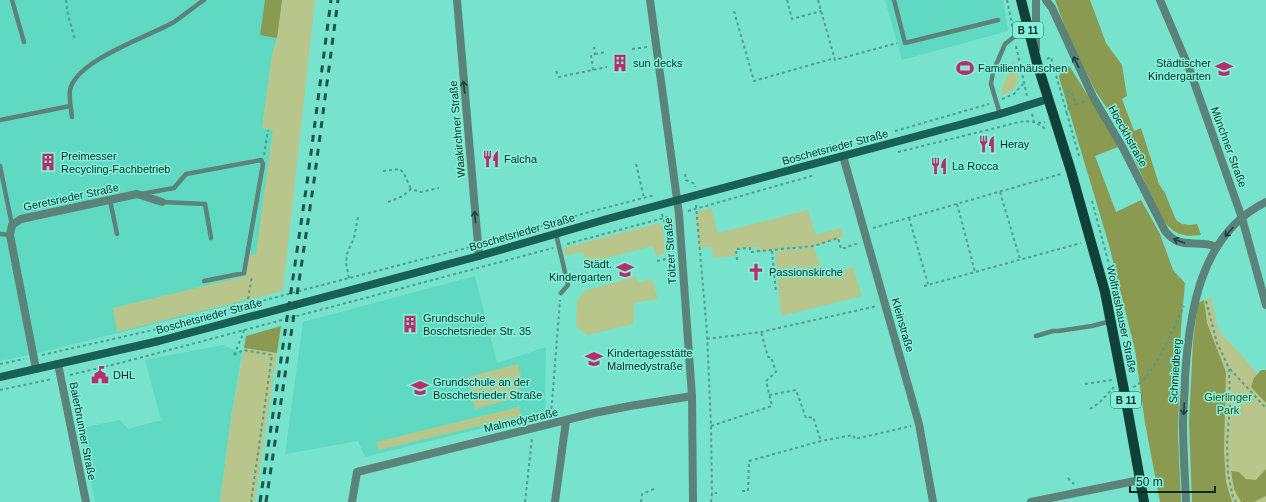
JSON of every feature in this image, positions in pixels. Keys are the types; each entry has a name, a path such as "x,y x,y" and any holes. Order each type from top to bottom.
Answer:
{"main road":[{"name":"B 11","path":"1021,0 1048,99"},
{"name":"Boschetsrieder Straße","path":"0,377 159,341 479,256 677,200 1000,114 1048,99"},
{"name":"Wolfratshauser Straße","path":"1048,99 1071,170 1105,292 1111,321 1117,379 1144,502"}],"street":[{"name":"Waakirchner Straße","path":"457,0 479,256"},
{"name":"Tölzer Straße","path":"650,0 677,200 692,396 694,502"},
{"path":"1036,0 1036,59"},
{"name":"Hoeckhstraße","path":"1046,0 1052,8 1093,97 1124,148 1159,221 1169,237 1176,242 1184,244 1206,244 1217,247"},
{"name":"Münchner Straße","path":"1160,0 1189,68 1242,218 1266,305"},
{"name":"Kleinstraße","path":"843,156 919,424 933,502"},
{"path":"138,194 162,202"},
{"name":"Geretsrieder Straße","path":"12,225 21,219 138,194"},
{"name":"Schmiedberg","path":"1186,502 1183,422 1187,342 1195,300 1201,279 1217,247 1242,218 1257,206 1266,202"},
{"path":"12,225 10,235 36,369"},
{"name":"Baierbrunner Straße","path":"58,364 86,502"},
{"name":"Malmedystraße","path":"352,502 357,472 622,407 692,396"},
{"path":"555,502 566,421"},
{"path":"1031,502 1140,480"}],"lane":[{"path":"12,0 24,42"},
{"path":"72,117 70,106 70,89 78,76 87,67 102,57 174,22 204,0"},
{"path":"894,0 905,43 998,20"},
{"path":"1000,114 991,84 993,72 1005,44 1014,37 1028,30"},
{"path":"0,120 70,106"},
{"path":"138,194 174,188 186,174 261,160 263,164 244,273 204,281"},
{"path":"0,166 12,225"},
{"path":"110,200 117,234"},
{"path":"162,202 205,204 211,238"},
{"path":"0,234 10,235"},
{"path":"556,234 568,285 561,293"},
{"path":"1036,336 1053,331 1092,326 1111,321"}],"path":[{"path":"66,0 68,15 76,40"},
{"path":"787,0 792,19 821,11"},
{"path":"818,0 835,58"},
{"path":"734,11 754,81 905,40"},
{"path":"632,49 656,46"},
{"path":"594,47 595,54"},
{"path":"593,70 591,55 606,52"},
{"path":"1051,57 1079,157"},
{"path":"634,62 658,59"},
{"path":"556,71 559,77 607,66"},
{"path":"893,132 997,101 1014,94 1023,84 1020,68"},
{"path":"1067,114 1069,106 1067,92 1071,90 1076,104 1093,97"},
{"path":"1054,118 1067,114"},
{"path":"1034,122 1042,126 1049,133"},
{"path":"263,164 268,130"},
{"path":"636,164 644,198"},
{"path":"383,171 400,169 404,174 411,190"},
{"path":"685,174 686,180 696,184"},
{"path":"865,231 1061,174 1063,181"},
{"path":"676,190 696,184"},
{"path":"696,184 712,426 711,502"},
{"path":"388,202 403,196 411,190 421,192 439,188"},
{"path":"1000,192 1020,260"},
{"path":"0,364 153,330 477,245 627,202 657,195 667,230 670,266"},
{"path":"957,204 975,272"},
{"path":"349,278 346,264 347,254 354,238 358,216"},
{"path":"909,218 928,285"},
{"path":"924,286 1082,243 1080,236"},
{"path":"737,260 736,249 750,248 750,252 772,251 814,246 838,238 842,249 867,240"},
{"path":"772,251 776,293"},
{"path":"657,261 670,258"},
{"path":"249,297 250,291"},
{"path":"550,424 561,293"},
{"path":"1205,298 1217,343 1229,368 1266,408"},
{"path":"1139,384 1156,362 1186,303"},
{"path":"707,339 761,332 886,304"},
{"path":"712,426 772,406 766,381 776,372 771,356 768,357 761,332"},
{"path":"243,334 234,354 243,350 272,355 251,502"},
{"path":"1229,368 1230,404 1227,444 1228,474 1233,497 1236,502"},
{"path":"0,390 61,377"},
{"path":"1085,384 1117,379"},
{"name":"Wolfratshauser Straße","path":"1115,394 1114,387 1117,379"},
{"path":"1090,409 1100,403 1114,387"},
{"path":"769,396 796,390 806,418 813,417 821,441"},
{"path":"742,491 748,490 749,461 821,441 853,434 854,439 919,424"},
{"path":"525,502 533,428"},
{"path":"641,502 642,494 654,489"}],"shaded area":[{"path":"0,0 282,0 277,38 272,55 262,128 273,129 251,300 0,361"},
{"path":"265,0 282,0 277,38 260,35"},
{"path":"885,0 1003,0 1008,31 902,60"},
{"path":"1055,0 1090,0 1106,43 1122,65 1127,96 1122,99 1134,131 1141,128 1159,184 1165,193 1176,220 1182,224 1197,224 1201,235 1188,236 1179,234 1171,229 1162,219 1122,133 1096,92 1071,43"},
{"path":"1063,65 1070,67 1114,138 1118,147 1095,156 1116,212 1141,200 1160,234 1173,270 1185,283 1181,327 1178,435 1181,502 1160,502 1145,423 1135,350 1109,245 1059,77"},
{"name":"Grundschule an der Boschetsrieder Straße","path":"475,276 497,363 546,347 545,413 365,457 358,441 285,454 303,322"},
{"path":"1204,300 1207,323 1226,372 1224,452 1226,482 1232,502 1192,502 1189,422 1193,342 1198,303"},
{"path":"281,326 277,353 244,348 246,336"},
{"path":"223,345 242,353 231,418 220,502 95,502 81,428 120,420 128,429 161,420 145,360"},
{"path":"1261,370 1266,370 1266,403 1251,387 1254,378"},
{"path":"1266,469 1266,496 1254,502 1241,502 1234,489 1231,471 1239,472 1246,479 1256,480"}],"green space":[{"path":"282,0 315,0 283,291 117,332 113,308 246,276 249,255 256,254 273,130 262,128 272,55 277,38"},
{"path":"1013,61 1015,64 1018,83 1012,91 1001,96 1001,91"},
{"path":"711,208 718,233 808,210 816,235 841,228 844,237 814,246 758,252 758,247 737,249 735,256 713,258 712,247 699,248 696,212"},
{"path":"659,223 663,228 665,253 656,256 653,246 588,263 582,252 565,256 564,248"},
{"path":"814,247 824,276 853,267 862,296 781,316 775,252"},
{"path":"636,276 638,283 652,279 658,299 634,303 634,324 588,335 576,327 577,301 584,291"},
{"name":"Gierlinger Park","path":"1211,297 1219,331 1245,359 1266,385 1266,502 1192,502 1189,422 1193,342 1198,303"},
{"path":"244,348 277,353 255,502 220,502 231,418"},
{"path":"518,364 521,376 516,377 521,397 475,409 467,377"},
{"path":"519,407 521,416 379,450 376,442"}],"railway":[{"path":"260,502 308,176 331,0"},
{"path":"266,502 314,181 338,0"}],"place":[{"name":"sun decks","path":"620,63"},
{"name":"Familienhäuschen","path":"965,68"},
{"name":"Städtischer Kindergarten","path":"1224,69"},
{"name":"Heray","path":"987,144"},
{"name":"Falcha","path":"491,159"},
{"name":"Preimesser Recycling-Fachbetrieb","path":"48,162"},
{"name":"La Rocca","path":"939,166"},
{"name":"Städt. Kindergarten","path":"625,270"},
{"name":"Passionskirche","path":"756,272"},
{"name":"Grundschule Boschetsrieder Str. 35","path":"410,324"},
{"name":"Kindertagesstätte Malmedystraße","path":"594,359"},
{"name":"DHL","path":"100,375"},
{"name":"Grundschule an der Boschetsrieder Straße","path":"420,388"}]}
